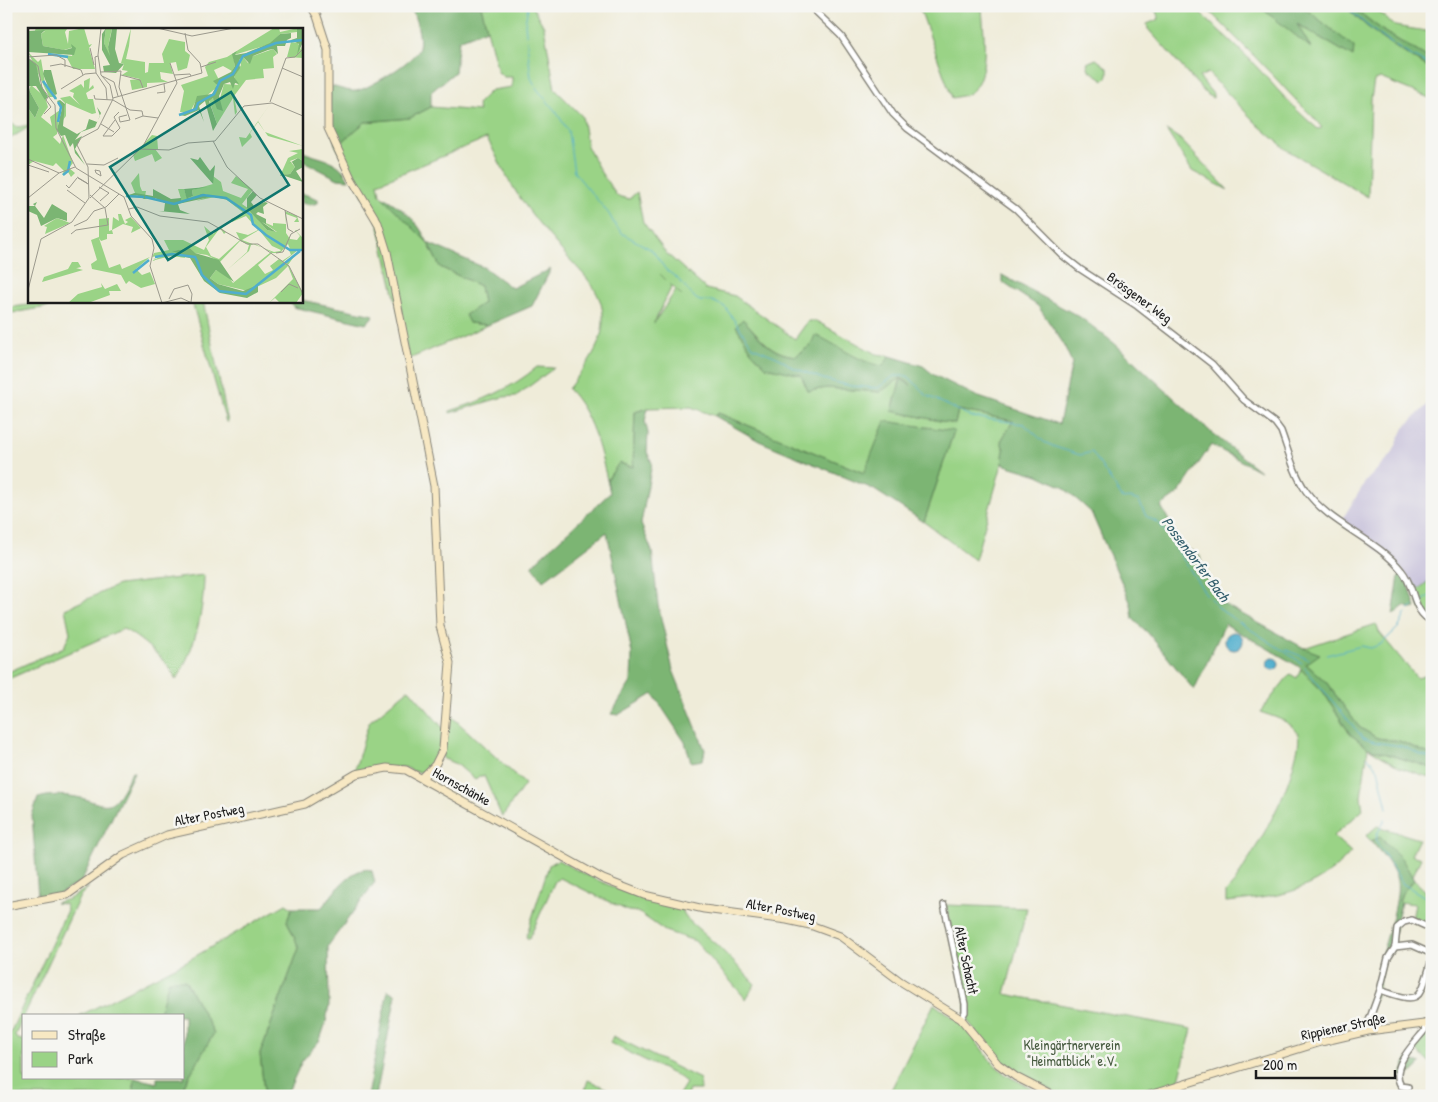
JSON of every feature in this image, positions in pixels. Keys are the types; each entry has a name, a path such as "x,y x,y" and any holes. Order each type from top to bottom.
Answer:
{"street":[{"name":"Hornschänke","path":"310,6 317,16 328,50 328,128 351,178 378,223 387,252 434,486 440,626 450,663 446,717 439,759 422,778 549,850"},
{"name":"Brösgener Weg","path":"810,6 841,36 893,114 907,128 1016,209 1062,255 1080,269 1137,306 1212,364 1244,400 1275,423 1281,431 1305,490 1318,505 1387,556 1403,571 1409,581 1420,613 1432,621"},
{"name":"Alter Postweg","path":"6,906 67,895 123,855 140,846 177,832 244,820 305,804 356,774 373,770 398,768 422,778"},
{"name":"Alter Postweg","path":"549,850 603,879 651,898 704,909 787,920 810,925 840,936 900,981 961,1019 998,1064 1016,1077 1053,1096"},
{"name":"Alter Schacht","path":"944,905 965,1004 965,1012 961,1019"},
{"path":"1368,1032 1367,1026 1380,990 1388,958 1395,947 1397,928 1404,922 1412,920 1432,929"},
{"path":"1380,990 1406,999 1414,998 1421,991 1431,955 1412,945 1395,947"},
{"path":"1408,1087 1400,1086 1398,1082 1399,1067 1407,1051 1425,1030 1428,1023"},
{"name":"Rippiener Straße","path":"1146,1096 1280,1054 1368,1032 1428,1023"}],"shaded area":[{"path":"1432,400 1432,578 1418,589 1403,571 1341,521 1366,481 1392,454 1404,428"}],"green space":[{"path":"411,6 481,6 487,29 459,40 455,72 431,92 431,107 410,118 365,122 342,142 335,144 328,109 330,86 353,91 362,89 392,73 410,59 416,53 420,43 418,27"},
{"path":"481,6 532,6 544,27 555,89 582,116 587,146 600,171 617,196 629,199 637,192 643,222 666,253 706,289 735,296 795,339 808,321 816,321 876,354 890,356 883,366 871,365 856,357 811,345 796,356 786,354 772,348 742,319 766,366 801,375 808,391 827,388 880,392 901,377 892,411 955,424 958,410 1013,421 1001,441 1004,450 1002,464 975,560 924,522 954,431 864,473 718,413 715,416 691,407 648,408 635,412 633,467 619,463 607,480 598,444 589,420 576,398 568,389 593,355 601,336 603,315 598,295 586,278 532,215 510,181 487,138 378,183 380,195 428,243 440,267 480,286 483,303 469,323 488,325 409,359 378,223 335,144 342,142 365,122 410,118 431,107 479,111 477,104 491,90 512,87 512,77 504,77 498,72","holes":["672,286 676,290 654,323"]},
{"path":"919,6 982,6 984,60 979,80 974,89 969,93 952,98"},
{"path":"1154,6 1193,6 1247,56 1296,109 1318,129 1322,128 1204,6 1259,6 1310,46 1296,24 1352,56 1353,47 1302,6 1345,6 1386,41 1432,69 1432,99 1380,78 1374,81 1371,99 1368,197 1287,150 1257,124 1208,73 1199,77 1213,94 1213,98 1207,95 1148,29 1147,24 1159,19"},
{"path":"1259,6 1302,6 1354,47 1353,57 1297,24 1311,48"},
{"path":"1345,6 1351,6 1386,33 1432,60 1432,69 1386,41"},
{"path":"1351,6 1372,6 1395,26 1432,32 1432,60 1386,33"},
{"path":"1096,59 1108,68 1108,76 1104,80 1089,70 1087,63"},
{"path":"6,121 18,127 28,125 28,128 6,141"},
{"path":"1166,130 1180,139 1228,190 1192,171"},
{"path":"302,151 340,167 349,180 338,179 302,161"},
{"path":"302,193 318,199 318,203 310,205 302,203"},
{"path":"380,195 414,221 428,243"},
{"path":"428,243 485,268 512,288 551,269 532,306 488,325 469,323 465,315 483,303 480,286 440,267"},
{"path":"1002,275 1080,317 1114,343 1213,434 1260,471 1211,445 1179,493 1161,506 1182,545 1200,556 1209,587 1220,602 1304,648 1320,654 1306,664 1326,682 1359,727 1377,738 1399,741 1432,755 1432,768 1368,748 1350,734 1324,693 1298,666 1225,624 1194,690 1148,633 1133,619 1131,604 1091,512 1063,487 1038,475 1002,464 1004,450 1001,441 1013,421 958,410 955,424 892,411 901,379 911,385 901,378 880,392 827,388 808,391 801,375 766,367 751,351 736,326 743,319 766,344 787,355 796,356 811,345 815,335 874,364 883,366 890,356 923,366 934,375 976,396 1059,424 1072,363 1063,343 1038,306 1002,282"},
{"path":"302,300 374,315 366,324 293,307 291,302 302,302"},
{"path":"49,302 76,302 6,314 6,308"},
{"path":"191,302 203,302 228,422 226,422"},
{"path":"537,367 554,368 516,396 503,397 450,413 450,411 506,388"},
{"path":"648,408 645,421 648,433 647,452 652,463 641,524 652,551 658,605 673,670 705,750 703,760 691,762 685,742 653,694 618,715 611,714 631,682 632,653 607,532 543,581 532,565 610,493 607,480 619,463 633,467 635,412"},
{"path":"718,413 864,473 885,421 954,431 924,522 873,489 759,441 715,416"},
{"path":"1402,572 1409,584 1416,608 1404,606 1393,615 1399,576"},
{"path":"204,575 204,589 197,629 188,656 176,680 162,659 154,651 137,637 123,629 6,680 6,673 64,647 70,633 65,609 118,585"},
{"path":"1432,578 1432,620 1420,608 1411,580 1419,589"},
{"path":"1376,624 1379,632 1417,678 1432,674 1432,755 1399,741 1377,738 1359,727 1326,682 1305,663 1304,648"},
{"path":"1301,669 1324,693 1350,734 1368,748 1361,797 1363,810 1333,836 1351,852 1337,866 1323,876 1309,885 1294,891 1262,898 1226,902 1226,892 1235,882 1278,807 1290,776 1298,746 1299,738 1294,728 1280,719 1260,712 1290,674 1297,678"},
{"path":"409,689 443,728 434,763 430,768 417,772 402,767 354,772 369,722"},
{"path":"449,714 525,784 502,817 484,776 479,776 475,780 458,765 442,758"},
{"path":"1368,748 1432,768 1432,778 1401,768"},
{"path":"132,772 134,772 81,882 59,894 38,897 32,815 38,798 65,796 109,804 119,795"},
{"path":"1377,826 1419,839 1411,855 1421,858 1412,878 1401,859 1381,837 1371,841 1366,836"},
{"path":"1380,837 1402,859 1414,880 1402,893 1391,947 1384,955 1382,954 1396,904 1397,885 1396,877 1391,867 1371,841"},
{"path":"558,860 618,889 682,909 686,918 719,947 755,984 746,999 695,941 665,931 638,912 628,911 560,878 555,881 529,939 526,937 549,865"},
{"path":"367,869 372,871 375,882 328,946 329,1005 320,1040 302,1061 286,1096 262,1096 264,1091 260,1054 299,948 287,921 292,908 321,908 347,879 353,874"},
{"path":"1414,880 1432,897 1432,914 1424,923 1412,919 1415,904 1399,902 1402,893"},
{"path":"89,887 80,896 25,1014 22,1014 22,1020 15,1035 17,1039 22,1040 22,1080 135,1080 133,1096 6,1096 6,1042 67,910 65,904 55,903 69,899"},
{"path":"286,904 292,908 287,921 299,948 260,1054 264,1091 262,1096 186,1096 184,1085 214,1033 185,980 160,1014 83,1014 187,961"},
{"name":"Kleingärtnerverein \"Heimatblick\" e.V.","path":"946,905 1027,908 1005,994 1192,1029 1178,1084 1117,1096 1063,1096 1019,1074 1002,1062 966,1019 966,996"},
{"path":"1382,954 1384,955 1378,989 1363,1030 1359,1030 1375,988"},
{"path":"169,980 185,980 214,1033 184,1085 186,1096 133,1096 135,1080 157,1083 157,1080 185,1080 185,1014 159,1014"},
{"path":"388,990 396,995 376,1096 367,1096"},
{"path":"934,1004 964,1026 991,1061 1006,1075 1047,1096 888,1096"},
{"path":"1432,1029 1432,1064 1413,1048"},
{"path":"613,1036 700,1079 701,1090 689,1090 687,1096 678,1096 686,1083 681,1078 610,1043"},
{"path":"1407,1058 1421,1064 1405,1079 1401,1075"},
{"path":"588,1080 623,1096 599,1096 585,1089"}],"water":[{"path":"1234,632 1242,637 1243,641 1238,649 1234,650 1226,645 1225,641 1230,633"},
{"path":"1271,658 1275,658 1279,664 1275,670 1271,670 1267,666 1267,662"}],"waterway":[{"name":"Possendorfer Bach","path":"528,6 525,24 531,78 568,131 574,172 623,234 652,250 666,270 677,278 696,299 712,301 725,307 753,347 779,358 792,367 823,379 851,386 878,388 894,376 908,376 926,395 972,417 1024,424 1044,442 1055,447 1080,455 1092,452 1123,499 1130,498 1139,501 1146,516 1160,524 1206,594 1222,611 1302,663"},
{"path":"1346,6 1386,40 1432,66"},
{"path":"1419,604 1432,594"},
{"path":"1409,609 1414,606"},
{"path":"1327,655 1361,646 1371,648 1381,644 1399,627 1406,613"},
{"path":"1286,650 1308,659"},
{"name":"Possendorfer Bach","path":"1305,668 1363,738 1374,742 1401,746 1432,759"},
{"path":"1368,757 1378,769 1387,808"},
{"path":"1385,819 1377,834 1376,841 1403,884 1432,901"}]}
